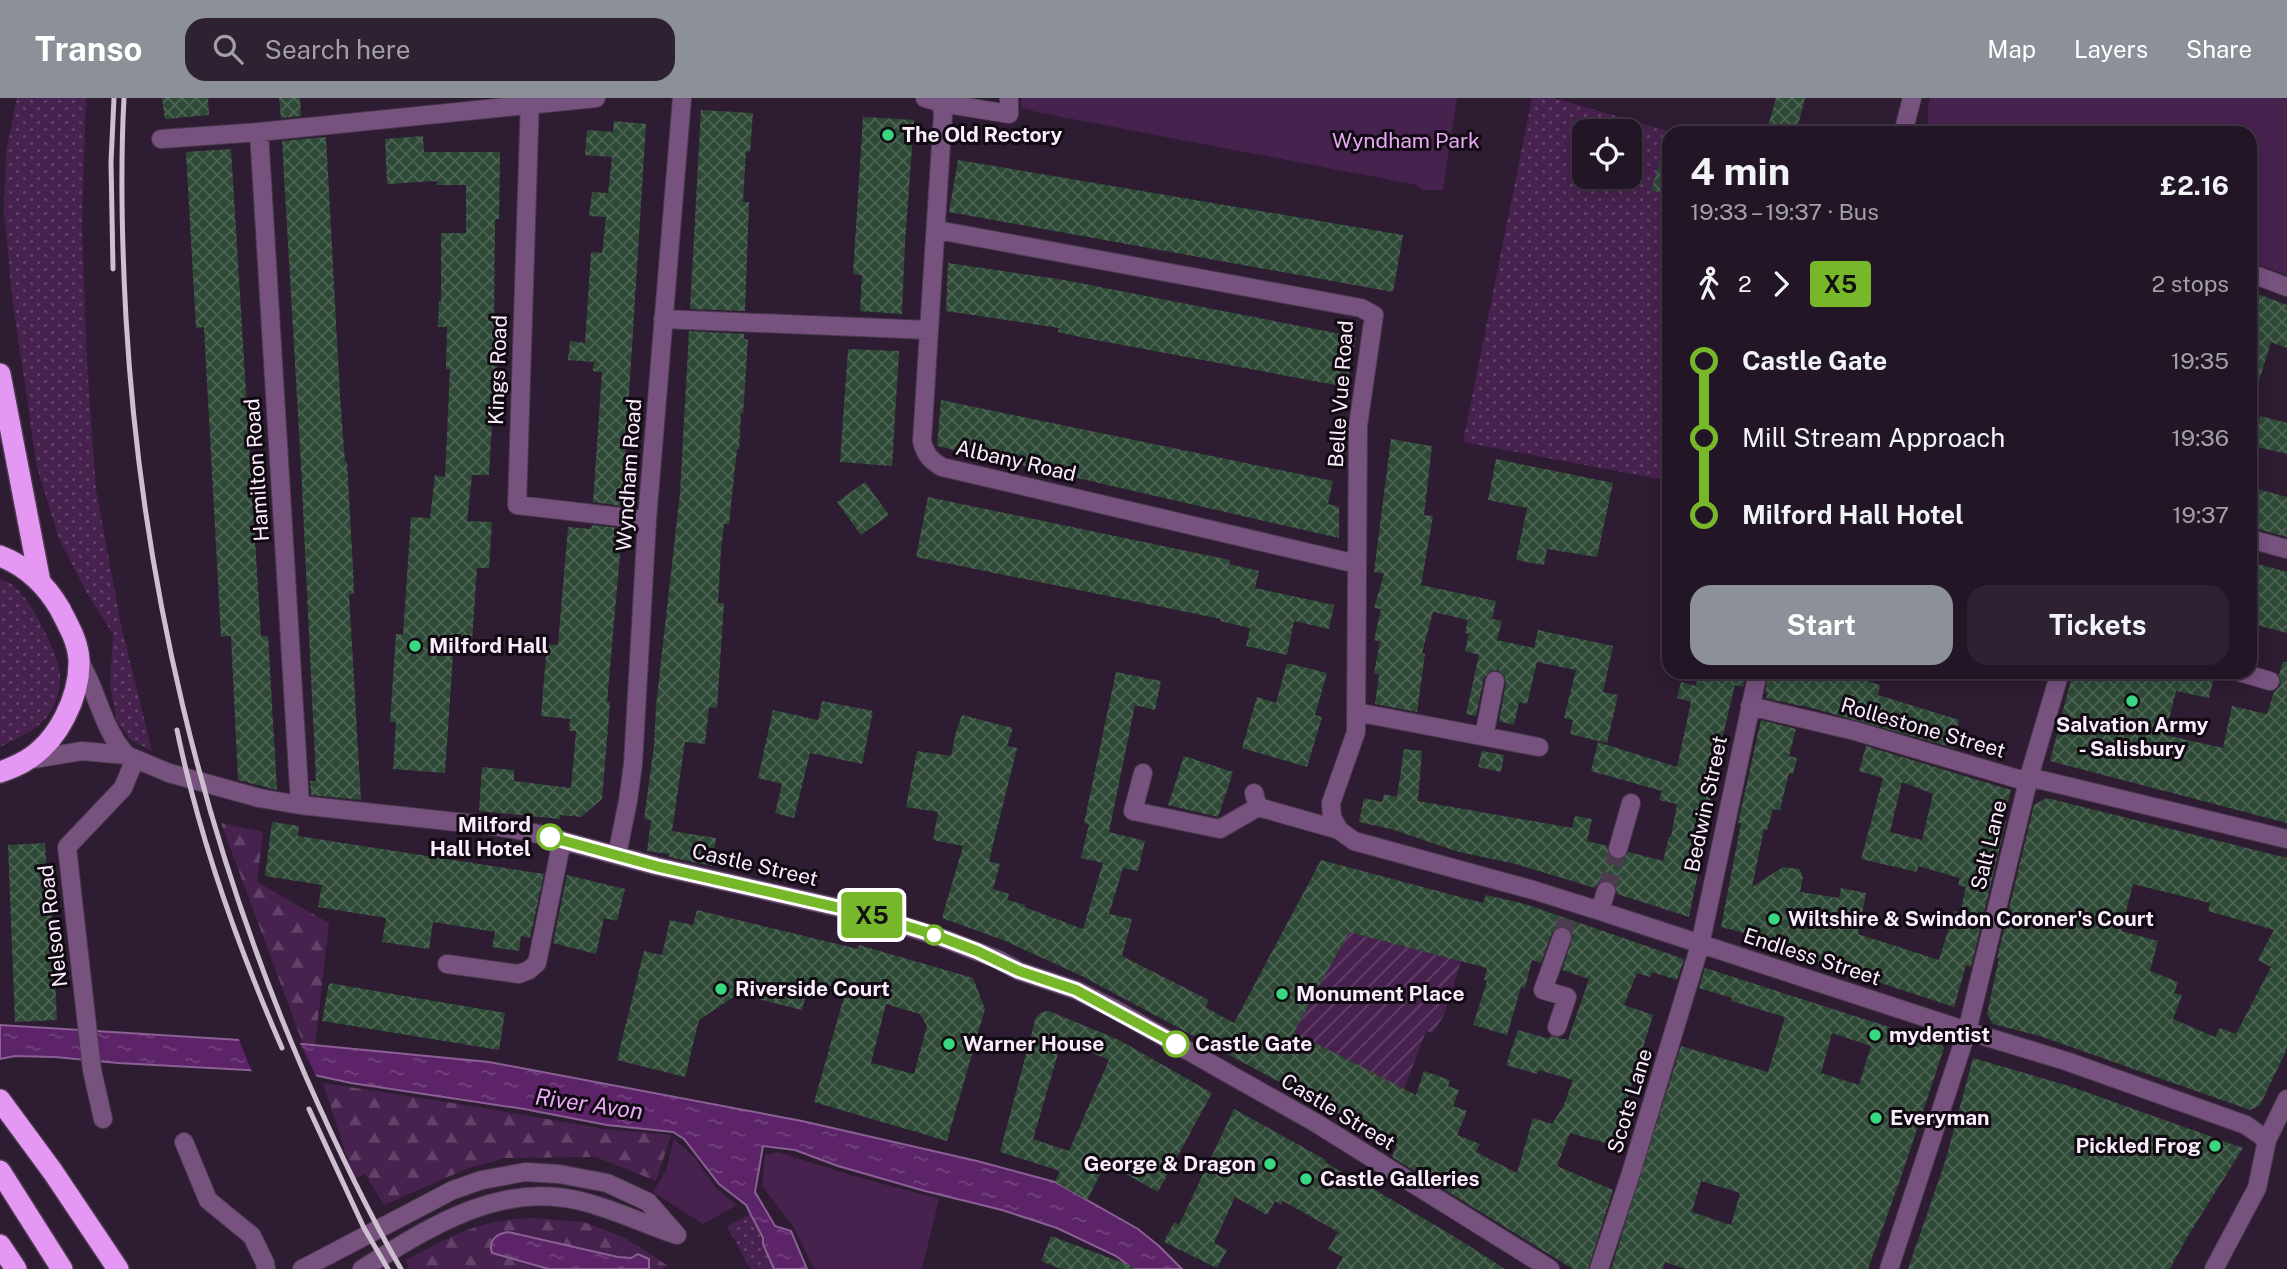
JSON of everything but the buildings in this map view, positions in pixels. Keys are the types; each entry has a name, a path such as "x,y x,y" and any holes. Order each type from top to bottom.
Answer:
{"highway":[{"path":"0,374 40,582"},
{"path":"0,556 25,569 55,601 73,634 79,659 75,694 61,725 28,760 0,772"},
{"path":"0,1100 53,1172 118,1269"},
{"path":"0,1171 62,1269"},
{"path":"0,1245 16,1269"}],"street":[{"path":"161,139 258,132 530,102 596,98"},
{"name":"Wyndham Road","path":"617,855 633,764 647,520 682,98"},
{"path":"1905,126 1912,98"},
{"path":"663,318 929,330 943,114 933,100"},
{"path":"933,100 1009,106"},
{"name":"Kings Road","path":"530,102 517,505 647,520"},
{"name":"Hamilton Road","path":"258,132 300,805"},
{"name":"Belle Vue Road","path":"937,230 1361,308 1374,315 1359,416 1356,732 1331,803 1332,817 1339,830"},
{"path":"2257,276 2287,287"},
{"name":"Albany Road","path":"929,330 922,441 925,452 932,461 942,467 1357,564"},
{"path":"2257,541 2287,549"},
{"path":"79,659 113,740 130,757"},
{"path":"2257,677 2270,681"},
{"name":"Bedwin Street","path":"1700,945 1756,679"},
{"name":"Salt Lane","path":"1889,1269 1967,1031 2029,777 2058,679"},
{"path":"1484,736 1495,681"},
{"name":"Rollestone Street","path":"1749,706 1855,731 2018,779 2029,777 2287,839"},
{"path":"1356,712 1539,747"},
{"name":"Castle Street","path":"28,760 82,751 130,757 217,788 300,805 494,826 871,915 967,947 1019,971 1076,990 1114,1009 1316,1123 1550,1269"},
{"name":"Nelson Road","path":"103,1119 92,1066 67,847 123,788 130,757"},
{"name":"Endless Street","path":"1143,773 1133,811 1220,830 1256,800 1339,830 1353,841 1570,911 1600,911 2066,1061 2246,1125 2267,1140"},
{"path":"1618,849 1631,803"},
{"path":"447,964 519,974 537,963 562,840"},
{"path":"1600,911 1606,891"},
{"path":"1557,1027 1567,997 1544,990 1562,937"},
{"name":"Scots Lane","path":"1599,1269 1700,945"},
{"path":"2214,1269 2259,1185 2267,1140 2287,1099"},
{"path":"2267,1140 2287,1139"},
{"path":"184,1142 208,1200 252,1236 266,1269"},
{"path":"302,1269 453,1190 482,1180 525,1172 559,1174 607,1183 648,1202 677,1235 575,1199 520,1198 461,1213 409,1240 362,1269"}],"green space":[{"path":"17,98 86,98 82,225 87,364 96,490 121,625 152,751 131,740 117,722 110,685 113,634 87,593 59,539 37,467 12,296 4,211 6,152"},
{"name":"Wyndham Park","path":"1021,98 1457,98 1443,190 1422,190 1417,185 1041,113 1021,108"},
{"path":"1532,98 1554,98 1627,119 1572,119 1572,189 1642,189 1642,123 1662,129 1662,480 1463,442"},
{"path":"1930,98 2287,98 2287,275 2257,264 2257,126 1928,126"},
{"path":"0,579 15,587 35,614 54,653 60,678 57,696 48,716 29,732 0,747"},
{"path":"221,823 263,832 257,882 329,923 315,1045 303,1044"},
{"path":"1349,932 1461,961 1444,1015 1433,1033 1426,1031 1404,1089 1294,1032"},
{"path":"323,1083 604,1129 671,1135 656,1181 596,1157 505,1158 466,1169 384,1205 365,1174 354,1179"},
{"path":"674,1139 695,1158 715,1187 737,1205 703,1224 653,1192 666,1170"},
{"path":"778,1152 939,1199 922,1269 814,1269 793,1226 762,1186 765,1155"},
{"path":"751,1214 774,1269 750,1269 727,1226"},
{"path":"531,1218 584,1222 625,1238 668,1266 662,1269 409,1269 406,1260 466,1231 495,1222"}],"water":[{"name":"River Avon","path":"0,1025 303,1044 489,1062 802,1121 977,1161 1055,1182 1138,1229 1182,1269 1133,1269 1116,1256 1057,1228 1002,1210 838,1166 795,1150 763,1146 755,1192 775,1226 791,1231 807,1269 774,1269 763,1238 746,1205 719,1184 684,1139 673,1132 607,1125 305,1073 55,1057 15,1056 0,1059"},
{"path":"508,1232 618,1257 631,1258 638,1254 649,1259 649,1269 549,1269 492,1253 494,1238"}],"pier":[{"path":"238,1037 299,1041 318,1080 253,1074"}],"tunnel":[{"path":"1606,891 1618,849"},
{"path":"1562,937 1567,918"}],"railway":[{"path":"113,269 111,162 114,98"},
{"path":"124,98 123,236 134,416 162,610 183,705 207,800 236,894 269,986 339,1150 401,1269"},
{"path":"177,730 197,810 222,892 282,1048"},
{"path":"309,1109 364,1228 388,1269"}],"bus line":[{"name":"X5","path":"550,837 656,866 871,915 932,934 999,960 1019,971 1076,990 1176,1044"}],"place":[{"name":"The Old Rectory","path":"888,135"},
{"name":"Milford Hall","path":"415,646"},
{"name":"Salvation Army - Salisbury","path":"2132,701"},
{"name":"Milford Hall Hotel","path":"550,837"},
{"name":"Wiltshire & Swindon Coroner's Court","path":"1774,919"},
{"name":"Riverside Court","path":"721,989"},
{"name":"Monument Place","path":"1282,994"},
{"name":"mydentist","path":"1875,1035"},
{"name":"Warner House","path":"949,1044"},
{"name":"Castle Gate","path":"1176,1044"},
{"name":"Everyman","path":"1876,1118"},
{"name":"Pickled Frog","path":"2215,1146"},
{"name":"George & Dragon","path":"1270,1164"},
{"name":"Castle Galleries","path":"1306,1179"}]}
